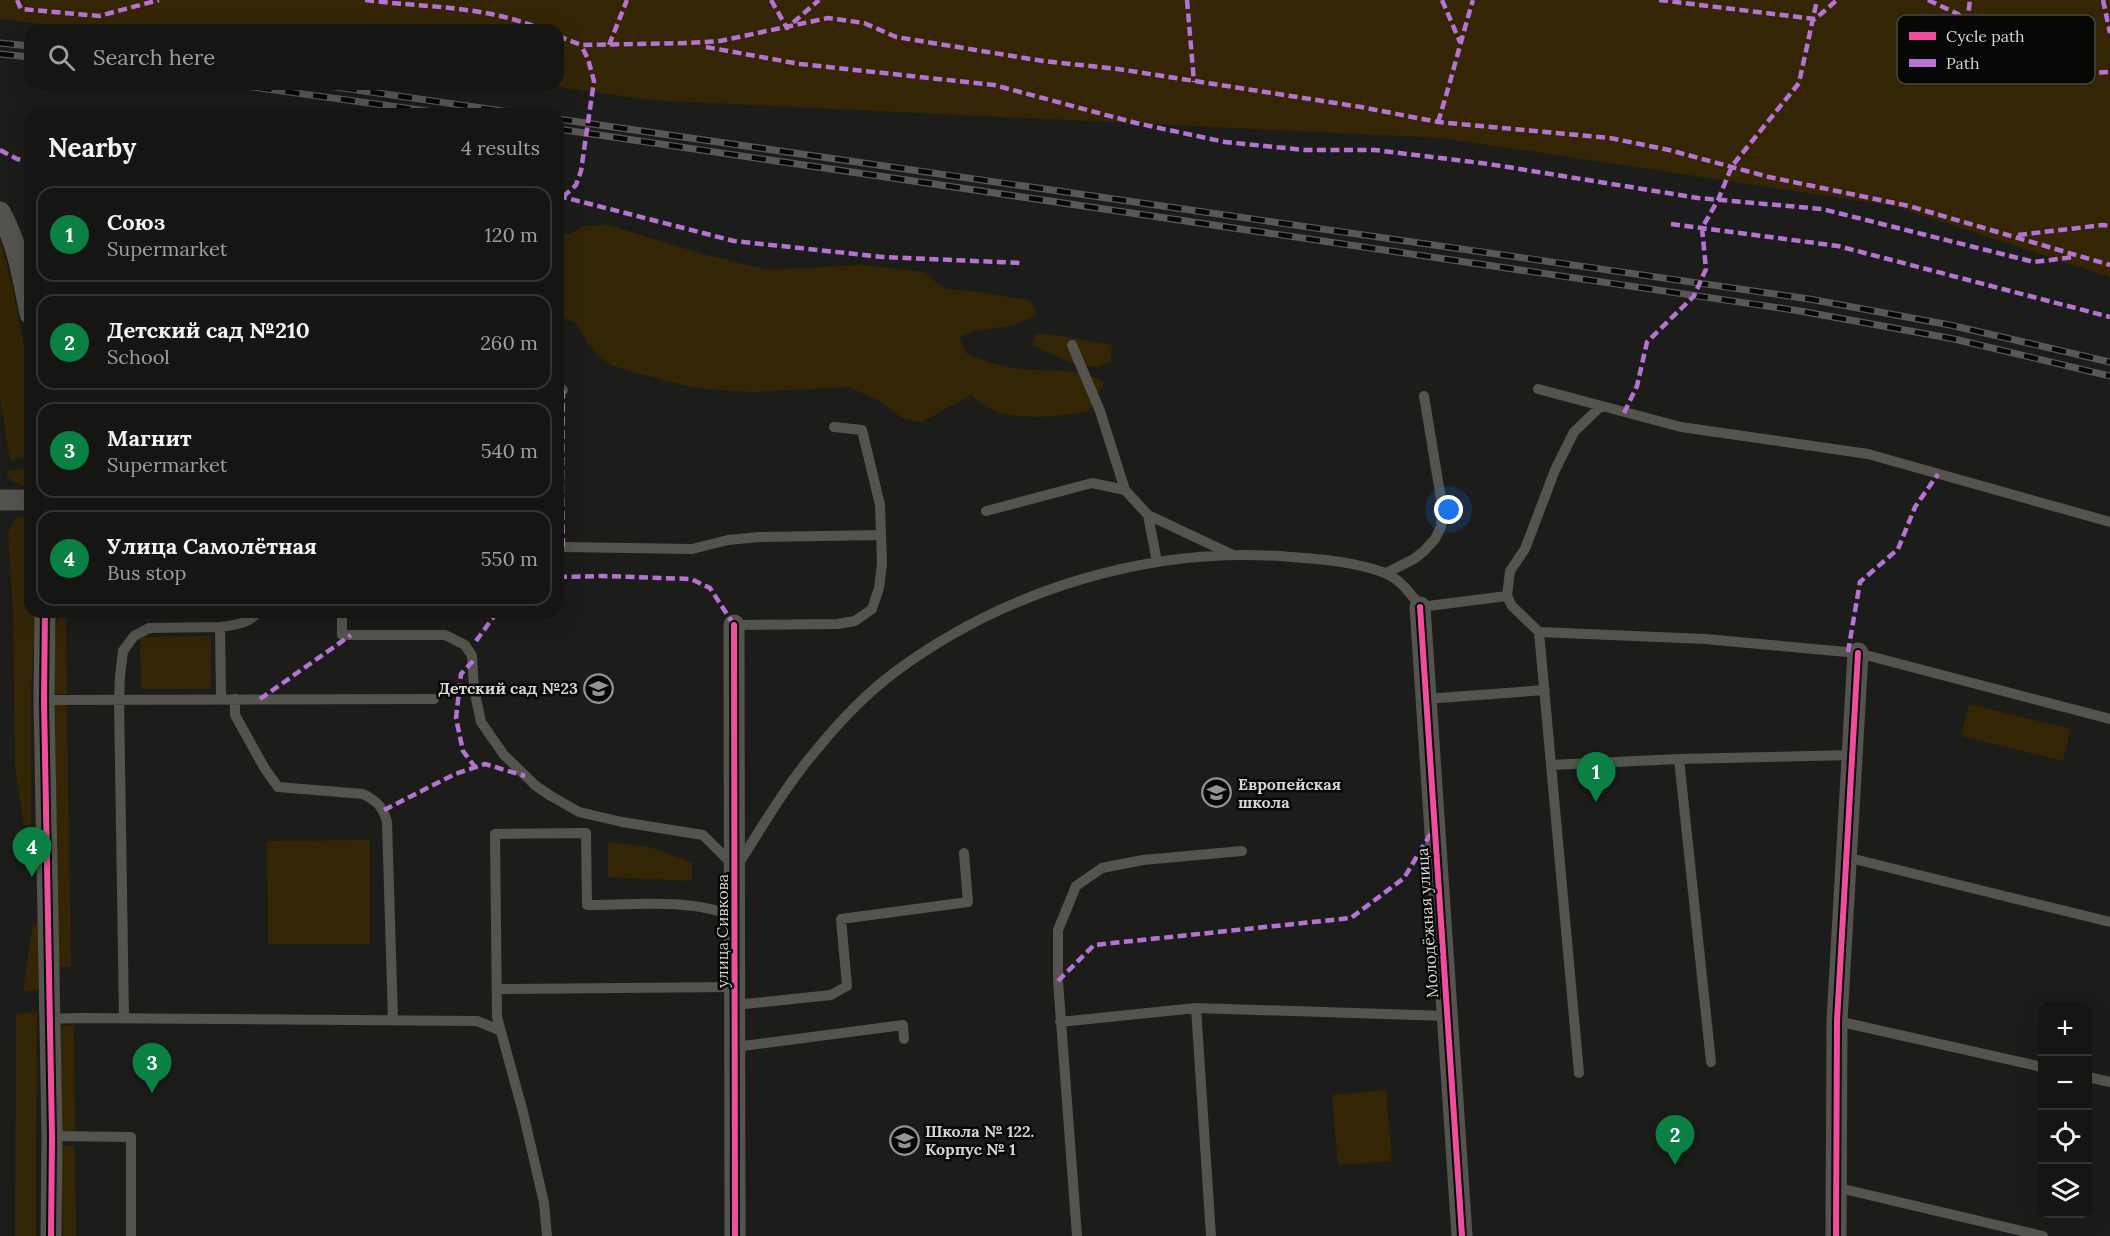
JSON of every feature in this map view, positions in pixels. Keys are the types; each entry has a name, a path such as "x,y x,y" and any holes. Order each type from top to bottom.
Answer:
{"street":[{"path":"0,212 19,260 24,285"},
{"path":"0,500 24,500"},
{"name":"Молодёжная улица","path":"1420,607 1462,1236"},
{"path":"45,618 44,700 52,1136 51,1236"},
{"name":"улица Сивкова","path":"734,625 735,1236"},
{"path":"1836,1236 1837,1021 1858,653"}],"lane":[{"path":"1072,345 1100,411 1125,490 1148,515 1234,555"},
{"path":"1538,389 1680,427 1868,454 2110,522"},
{"path":"1386,573 1414,560 1435,539 1441,527 1442,505 1424,396"},
{"path":"1579,1072 1539,632 1512,606 1507,596 1510,571 1525,549 1555,470 1574,432 1601,406"},
{"path":"734,625 837,624 855,621 872,609 879,588 882,564 880,504 862,430 834,428"},
{"path":"986,511 1092,483 1125,490"},
{"path":"1148,515 1157,562"},
{"path":"564,547 692,549 728,540 759,537 881,535"},
{"path":"342,618 342,635 445,635 465,645 472,656 476,705 487,733 514,765 550,796 579,812 622,822 703,835 736,868 777,802 818,748 854,709 894,672 954,634 1016,602 1105,573 1157,562 1234,555 1318,559 1386,573 1411,594 1420,607 1507,596"},
{"path":"124,1018 119,700 123,651 134,636 149,628 220,627 246,622 254,618"},
{"path":"220,627 221,699"},
{"path":"1539,632 1705,639 1858,653 2110,719"},
{"path":"1426,699 1545,690"},
{"path":"235,699 235,715 265,770 278,787 363,794 376,800 384,810 387,822 393,1020"},
{"path":"44,700 434,699"},
{"path":"1551,765 1852,755"},
{"path":"1679,759 1711,1062"},
{"path":"547,1236 544,1203 529,1135 497,1017 495,834 586,832 587,905 695,905 722,911 735,917"},
{"path":"1077,1236 1058,981 1058,930 1076,886 1102,868 1143,860 1242,850"},
{"path":"497,989 735,996 831,995 847,986 841,919 968,902 964,853"},
{"path":"1846,857 2110,922"},
{"path":"1060,1022 1196,1008 1447,1016"},
{"path":"1196,1008 1211,1236"},
{"path":"50,1019 477,1021 499,1030"},
{"path":"1837,1021 2038,1066"},
{"path":"735,1047 903,1025 904,1039"},
{"path":"2092,1078 2110,1082"},
{"path":"52,1136 131,1137 131,1236"},
{"path":"1835,1187 2043,1236"}],"shaded area":[{"path":"0,0 2110,0 2110,277 1894,206 1442,138 649,100 564,88 564,24 45,24 0,19"},
{"path":"608,225 703,254 767,270 864,265 923,272 945,289 980,292 1031,301 1037,314 1015,325 975,331 959,337 967,354 1017,369 1079,372 1105,382 1088,411 1052,416 1012,415 990,409 971,395 922,422 902,418 878,400 848,387 752,392 695,388 636,373 611,365 596,354 575,323 564,317 564,234 570,234 585,226"},
{"path":"0,240 24,345 24,458 10,460 0,398"},
{"path":"1035,334 1057,335 1112,345 1111,362 1097,367 1073,364 1032,345"},
{"path":"24,469 24,486 10,481 6,471"},
{"path":"24,516 24,618 35,618 31,693 31,825 24,825 15,767 13,614 8,532 16,518"},
{"path":"57,618 66,618 67,694 55,694"},
{"path":"211,636 211,689 141,689 140,637"},
{"path":"1969,704 2071,729 2063,761 1961,736"},
{"path":"55,705 67,705 71,967 58,967"},
{"path":"370,840 370,944 268,944 267,841"},
{"path":"608,842 649,847 692,862 692,881 608,877"},
{"path":"33,923 39,923 38,990 23,991"},
{"path":"37,1012 36,1236 15,1236 16,1014"},
{"path":"74,1025 75,1132 61,1132 60,1027"},
{"path":"1386,1090 1392,1161 1338,1165 1332,1095"},
{"path":"75,1145 76,1236 63,1236 61,1146"}],"railway":[{"path":"0,43 24,45"},
{"path":"0,54 24,56"},
{"path":"274,90 405,108"},
{"path":"357,90 482,108"},
{"path":"564,120 1809,299 1950,325 2110,362"},
{"path":"564,130 1800,311 1954,339 2110,376"}],"marked path":[{"path":"17,0 21,9 99,16 159,0"},
{"path":"365,0 478,12 528,24"},
{"path":"609,45 627,0"},
{"path":"771,0 787,28 819,0"},
{"path":"1187,0 1194,82"},
{"path":"1442,0 1460,42"},
{"path":"1438,122 1473,0"},
{"path":"1659,0 1815,19 1837,0"},
{"path":"1624,413 1637,386 1647,342 1694,296 1706,269 1702,228 1718,200 1732,166 1799,83 1817,0"},
{"path":"1928,0 1959,15"},
{"path":"1968,15 1970,0"},
{"path":"2103,0 2110,33"},
{"path":"564,38 581,45 688,43 720,41 828,18 864,23 896,37 1043,61 1118,69 1361,107 1438,122 1610,138 1669,150 1769,177 1909,206 2110,265"},
{"path":"564,196 576,185 581,171 594,81 588,59 581,45"},
{"path":"706,47 800,64 994,85 1136,123 1225,142 1305,150 1375,150 1489,164 1698,198 1822,209 2034,262 2074,257"},
{"path":"2095,73 2110,72"},
{"path":"0,150 24,160"},
{"path":"564,197 734,241 883,257 1022,263"},
{"path":"1671,224 1838,246 2110,317"},
{"path":"2018,235 2110,226"},
{"path":"1848,652 1860,582 1898,549 1915,507 1938,474"},
{"path":"564,577 691,579 710,588 734,625"},
{"path":"476,641 493,618"},
{"path":"260,699 351,635"},
{"path":"473,661 461,674 456,718 463,751 475,767"},
{"path":"384,810 455,774 485,764 525,776"},
{"path":"1058,981 1094,945 1351,918 1404,878 1434,828"}],"cycle path":[{"path":"1420,607 1462,1236"},
{"path":"45,618 44,700 52,1136 51,1236"},
{"path":"734,625 735,1236"},
{"path":"1836,1236 1837,1021 1858,653"}],"place":[{"name":"Детский сад №23","path":"599,688"},
{"name":"Европейская школа","path":"1217,793"},
{"name":"Союз","path":"1596,802"},
{"name":"Улица Самолётная","path":"32,877"},
{"name":"Магнит","path":"152,1093"},
{"name":"Школа № 122. Корпус № 1","path":"904,1140"},
{"name":"Детский сад №210","path":"1675,1165"}]}
